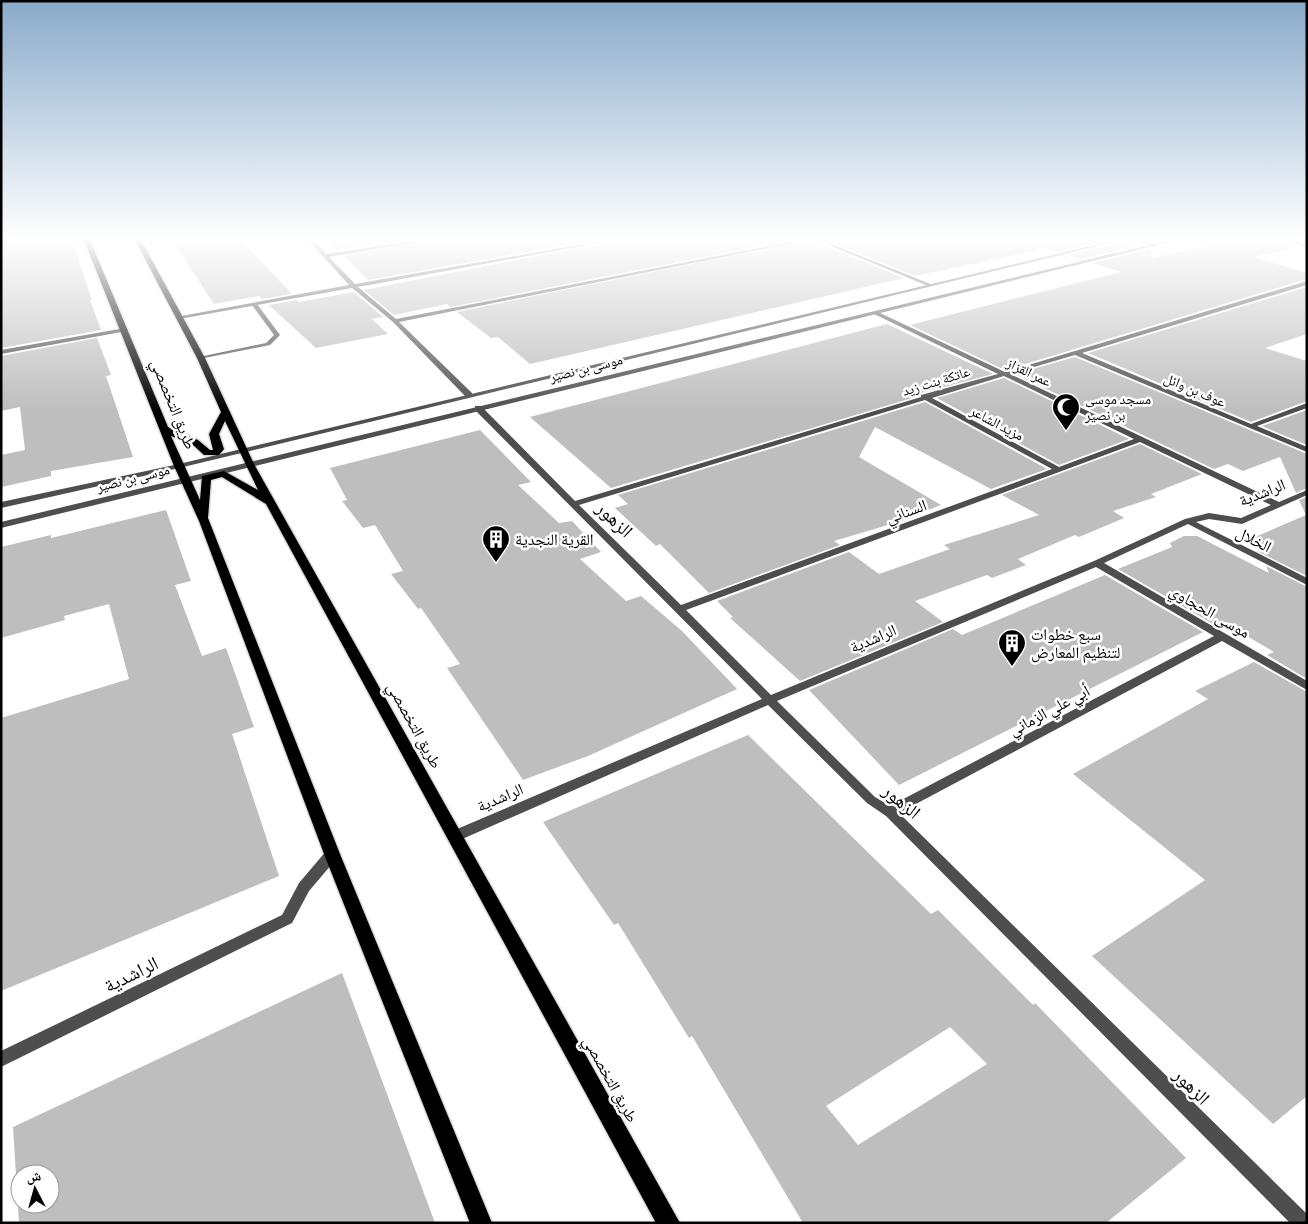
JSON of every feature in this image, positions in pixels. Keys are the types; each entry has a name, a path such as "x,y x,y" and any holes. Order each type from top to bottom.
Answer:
{"main road":[{"name":"طريق التخصصي","path":"111,297 164,429 204,521 332,854 481,1223"},
{"name":"طريق التخصصي","path":"168,297 202,358 249,464 669,1223"},
{"path":"164,429 195,442 207,454 216,453 219,449 214,434 225,412"},
{"path":"204,521 206,478 214,475 224,474 270,502"}],"street":[{"path":"179,317 296,297"},
{"path":"367,297 396,321 469,395"},
{"path":"396,321 517,297"},
{"path":"122,479 183,472 242,451 879,297"},
{"name":"موسى بن نصير","path":"1,526 135,492 183,472 249,464 941,297"},
{"name":"عاتكة بنت زيد","path":"573,504 924,397 1262,297"},
{"path":"202,358 268,344 274,341 277,335 255,305"},
{"name":"عمر القزاز","path":"876,313 1279,505"},
{"path":"1,352 125,330"},
{"name":"عوف بن وائل","path":"1074,352 1307,450"},
{"name":"مزيد الشاعر","path":"924,397 1059,470"},
{"path":"1251,426 1307,405"},
{"name":"الزهور","path":"478,408 871,800 890,812 1301,1219"},
{"path":"290,439 266,447 266,451 274,455 296,452"},
{"name":"السناني","path":"680,609 1141,439"},
{"path":"1,505 152,473 164,477 162,482 135,492"},
{"name":"الراشدية","path":"455,836 770,700 1097,563 1188,521 1209,516 1242,521 1307,492"},
{"name":"الخلال","path":"1188,521 1307,582"},
{"name":"موسى الحجاوي","path":"1097,563 1307,686"},
{"name":"أبي علي الزماني","path":"890,812 1223,636"},
{"name":"الراشدية","path":"1,1059 287,920 304,887 332,854"}],"building":[{"path":"1,297 91,297 92,300 90,300 101,330 1,348"},
{"path":"210,297 253,297 214,304"},
{"path":"326,297 360,297 383,317 372,319 388,334 316,348 269,305 297,300 299,302"},
{"path":"373,297 500,297 450,307 447,304 394,315"},
{"path":"530,297 821,297 530,364 498,337 491,338 457,312"},
{"path":"1021,297 1247,297 1005,370 910,325"},
{"path":"1273,297 1307,297 1307,334 1265,348 1307,361 1307,401 1251,422 1088,353"},
{"path":"887,324 993,374 921,393 919,396 611,488 530,417"},
{"path":"97,338 111,375 106,376 133,457 51,471 51,476 2,487 1,455 25,450 20,407 1,411 1,356"},
{"path":"1075,357 1307,454 1307,488 1296,493 1280,457 1243,471 1228,464 1214,469 1015,374"},
{"path":"1004,378 1129,439 1059,465 937,398"},
{"path":"925,402 1047,469 991,489 875,427 859,457 941,505 916,515 918,516 834,541 840,545 709,593 660,544 656,546 615,508 628,504 618,495"},
{"path":"1307,410 1307,445 1262,426"},
{"path":"480,430 531,482 518,485 559,523 572,521 601,552 580,559 626,601 641,596 682,631 737,689 588,756 523,780 447,668 460,664 421,608 418,609 391,574 403,571 375,525 363,528 342,501 347,500 330,468"},
{"path":"1140,444 1202,474 1151,494 1156,497 1113,511 1124,518 1079,537 1075,535 1018,559 1026,565 992,578 987,575 915,601 943,622 800,681 730,618 733,617 717,601 849,552 879,574 950,549 944,545 1039,515 1002,495"},
{"path":"1307,497 1307,576 1259,552 1253,538 1306,515 1299,500"},
{"path":"166,510 191,581 175,585 202,656 226,648 254,727 232,734 279,876 1,991 1,718 129,679 109,604 64,616 65,620 1,638 1,547 51,535 51,538"},
{"path":"1184,536 1197,536 1269,573 1266,566 1307,587 1307,679 1267,655 1274,652 1223,622 1215,625 1118,569 1172,547 1170,543"},
{"name":"سبع خطوات لتنظيم المعارض","path":"1105,575 1203,632 899,785 809,690 953,629 962,635"},
{"path":"1254,662 1307,692 1307,1096 1273,1124 1092,956 1205,880 1073,774 1208,699 1195,691"},
{"path":"748,735 931,914 938,910 1033,1005 1035,1003 1186,1158 1106,1223 803,1223 692,1036 689,1038 618,923 614,925 543,822","holes":["950,1027 987,1064 858,1145 826,1106"]},
{"path":"342,973 435,1223 19,1223 18,1214 60,1214 60,1164 15,1164 13,1127"}],"place":[{"name":"مسجد موسى بن نصير","path":"1066,431"},
{"name":"القرية النجدية","path":"496,563"},
{"name":"سبع خطوات لتنظيم المعارض","path":"1012,667"}]}
